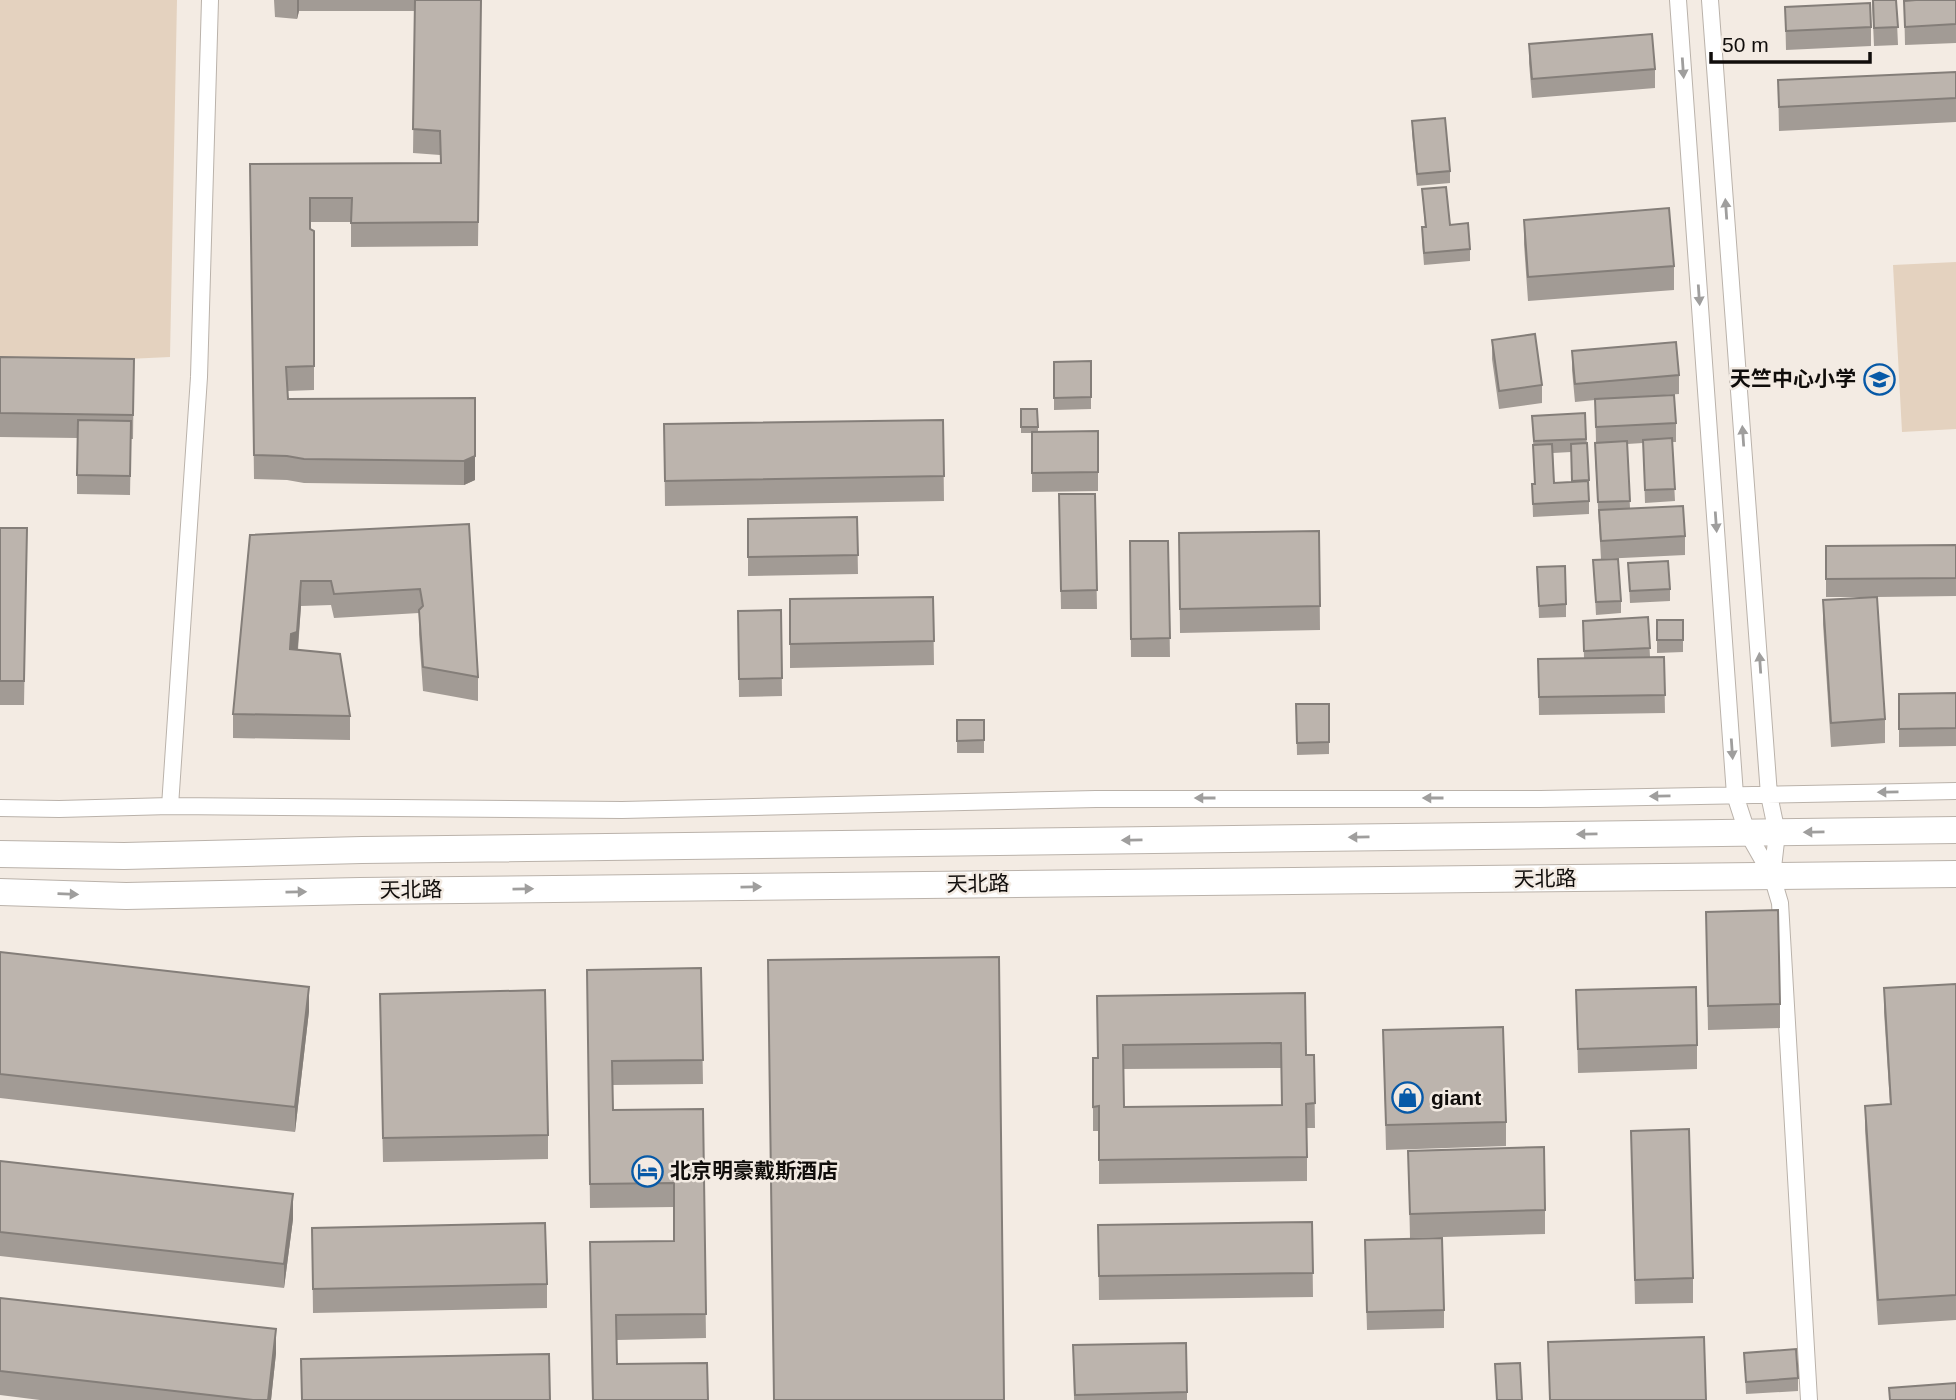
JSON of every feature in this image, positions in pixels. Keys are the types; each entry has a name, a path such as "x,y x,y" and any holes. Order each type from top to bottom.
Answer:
{"main road":[{"name":"天北路","path":"0,854 124,856 362,850 1956,831"},
{"name":"天北路","path":"0,892 126,896 430,890 1956,874"}],"street":[{"path":"170,806 199,377 210,0"},
{"path":"1678,0 1735,794 1747,832 1772,876 1780,903 1809,1400"},
{"path":"1710,0 1769,795 1777,833 1772,876"},
{"path":"0,808 170,806 622,810 1096,799 1539,799 1956,791"}],"shaded area":[{"path":"0,0 177,0 170,357 0,365"},
{"path":"1956,262 1956,429 1902,432 1893,265"}],"building":[{"path":"415,0 481,0 478,222 351,223 352,198 310,198 310,229 314,231 314,366 286,367 288,399 475,398 475,456 464,461 304,459 254,455 250,164 441,163 440,131 413,129"},
{"path":"1873,0 1896,0 1898,27 1874,28"},
{"path":"1956,0 1956,24 1905,27 1904,1"},
{"path":"1870,3 1871,27 1786,31 1785,7"},
{"path":"1652,34 1655,69 1532,79 1529,44"},
{"path":"1956,72 1956,98 1779,107 1778,80"},
{"path":"1445,118 1450,171 1417,174 1412,121"},
{"path":"1446,187 1450,225 1468,223 1470,249 1424,253 1422,227 1426,227 1422,189"},
{"path":"1669,208 1674,266 1528,277 1524,220"},
{"path":"1535,334 1542,385 1499,391 1492,340"},
{"path":"1676,342 1679,375 1575,384 1572,351"},
{"path":"0,357 134,359 133,415 0,413"},
{"path":"1091,361 1091,397 1054,398 1054,362"},
{"path":"1674,395 1676,423 1596,427 1595,399"},
{"path":"1021,409 1037,409 1038,427 1021,427"},
{"path":"1585,413 1586,439 1534,441 1532,416"},
{"path":"78,420 131,421 130,476 77,475"},
{"path":"943,420 944,476 665,481 664,424"},
{"path":"1098,431 1098,472 1032,473 1032,432"},
{"path":"1672,438 1675,489 1645,490 1643,440"},
{"path":"1627,441 1630,501 1598,502 1595,443"},
{"path":"1587,443 1589,480 1572,481 1571,444"},
{"path":"1552,444 1554,483 1588,481 1589,501 1533,504 1533,445"},
{"path":"1059,494 1095,494 1097,590 1061,591"},
{"path":"1683,506 1685,536 1601,541 1599,510"},
{"path":"857,517 858,555 748,557 748,519"},
{"path":"469,524 478,677 423,667 419,610 423,606 420,589 334,594 331,581 301,581 297,632 291,634 290,649 340,654 350,716 233,714 250,535"},
{"path":"0,528 27,528 24,681 0,681"},
{"path":"1319,531 1320,606 1180,609 1179,533"},
{"path":"1130,541 1168,541 1170,638 1131,639"},
{"path":"1956,545 1956,578 1826,579 1826,546"},
{"path":"1618,559 1621,601 1596,602 1593,560"},
{"path":"1668,561 1670,589 1630,591 1628,563"},
{"path":"1565,566 1566,604 1539,606 1537,567"},
{"path":"933,597 934,641 790,644 790,599"},
{"path":"1877,597 1885,719 1831,723 1823,600"},
{"path":"781,610 782,678 739,679 738,611"},
{"path":"1648,617 1650,648 1584,651 1583,621"},
{"path":"1657,620 1683,620 1683,640 1657,640"},
{"path":"1664,657 1665,695 1539,697 1538,659"},
{"path":"1956,693 1956,728 1899,729 1899,694"},
{"path":"1296,704 1329,704 1329,742 1297,743"},
{"path":"957,720 984,720 984,740 957,741"},
{"path":"1778,910 1780,1004 1708,1006 1706,912"},
{"path":"0,952 309,987 295,1107 0,1074"},
{"path":"999,957 1004,1400 774,1400 768,960"},
{"name":"北京明豪戴斯酒店","path":"701,968 703,1060 612,1061 613,1110 703,1109 706,1314 616,1315 617,1364 707,1363 708,1400 593,1400 590,1242 674,1241 674,1183 590,1184 587,970"},
{"path":"1956,984 1956,1295 1878,1300 1865,1106 1891,1104 1884,988"},
{"path":"1696,987 1697,1045 1578,1049 1576,990"},
{"path":"545,990 548,1135 383,1138 380,994"},
{"path":"1305,993 1306,1055 1314,1055 1315,1103 1306,1104 1307,1157 1099,1160 1099,1106 1093,1107 1093,1058 1098,1058 1097,996","holes":["1281,1043 1282,1105 1124,1107 1123,1045"]},
{"path":"1503,1027 1506,1122 1386,1125 1383,1030"},
{"path":"1689,1129 1693,1278 1635,1280 1631,1131"},
{"path":"1544,1147 1545,1210 1410,1214 1408,1151"},
{"path":"0,1161 293,1194 284,1264 0,1232"},
{"path":"1312,1222 1313,1273 1099,1276 1098,1225"},
{"path":"545,1223 547,1284 313,1289 312,1228"},
{"path":"1442,1238 1444,1310 1367,1312 1365,1240"},
{"path":"0,1298 276,1329 268,1400 0,1371"},
{"path":"1704,1337 1706,1400 1550,1400 1548,1342"},
{"path":"1186,1343 1187,1392 1075,1395 1073,1345"},
{"path":"1796,1349 1798,1378 1746,1382 1744,1353"},
{"path":"549,1354 550,1400 302,1400 301,1359"},
{"path":"1520,1363 1522,1400 1497,1400 1495,1364"},
{"path":"1956,1383 1956,1400 1890,1400 1889,1388"}],"place":[{"name":"天竺中心小学","path":"1879,379"},
{"name":"giant","path":"1408,1098"},
{"name":"北京明豪戴斯酒店","path":"647,1171"}]}
